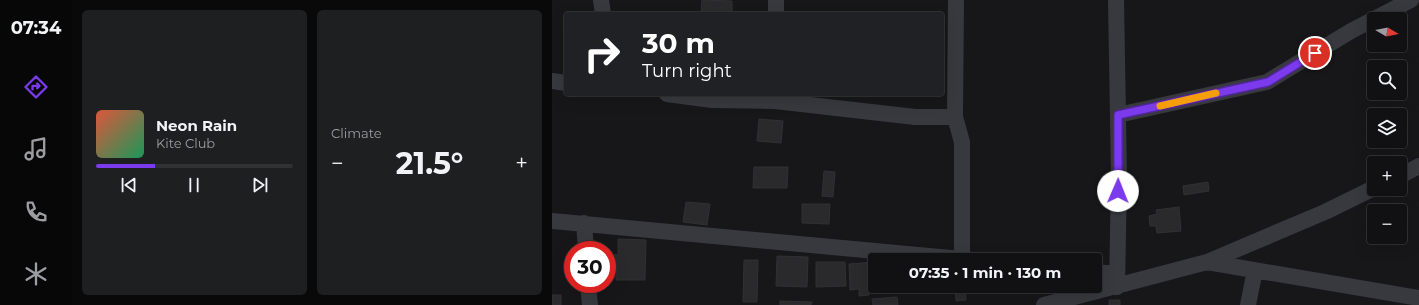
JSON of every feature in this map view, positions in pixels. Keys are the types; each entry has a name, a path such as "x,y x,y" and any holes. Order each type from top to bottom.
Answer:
{"street":[{"path":"601,0 603,12"},
{"path":"776,0 776,12"},
{"path":"956,0 955,117 962,142 967,253"},
{"path":"1116,0 1118,115 1117,281"},
{"path":"1388,12 1411,0"},
{"path":"1118,115 1268,82 1367,23"},
{"path":"552,81 564,82"},
{"path":"682,96 712,100 775,97 915,117 955,117"},
{"path":"1407,172 1419,166"},
{"path":"1044,305 1117,281 1207,262 1325,212 1367,191"},
{"path":"552,221 903,253"},
{"path":"584,223 585,241"},
{"path":"1207,262 1419,298"},
{"path":"1248,305 1255,270"},
{"path":"1102,275 1117,281"},
{"path":"589,293 590,305"}],"building":[{"path":"702,0 732,1 732,12 701,12"},
{"path":"759,119 783,121 781,143 757,141"},
{"path":"754,167 788,167 787,188 753,188"},
{"path":"824,171 835,172 833,197 822,196"},
{"path":"1208,182 1209,191 1184,195 1183,186"},
{"path":"686,202 710,204 707,225 683,222"},
{"path":"802,204 830,204 829,224 802,223"},
{"path":"1179,207 1181,231 1157,233 1156,226 1150,226 1149,216 1157,214 1156,210"},
{"path":"618,239 646,240 645,280 616,280 616,255 618,255"},
{"path":"777,256 808,257 807,287 776,286"},
{"path":"744,260 758,260 757,302 743,302"},
{"path":"816,262 845,262 846,286 816,287"},
{"path":"868,263 869,295 859,296 859,289 850,290 849,264"},
{"path":"955,293 966,293 966,300 956,301"},
{"path":"552,295 561,295 561,305 552,305"},
{"path":"897,297 898,305 873,305 872,299"},
{"path":"1109,300 1120,300 1120,305 1109,305"},
{"path":"780,301 812,302 811,305 780,305"}],"slow traffic":[{"path":"1160,106 1216,93"}],"route":[{"path":"1118,191 1118,115 1268,82 1315,53"}]}
